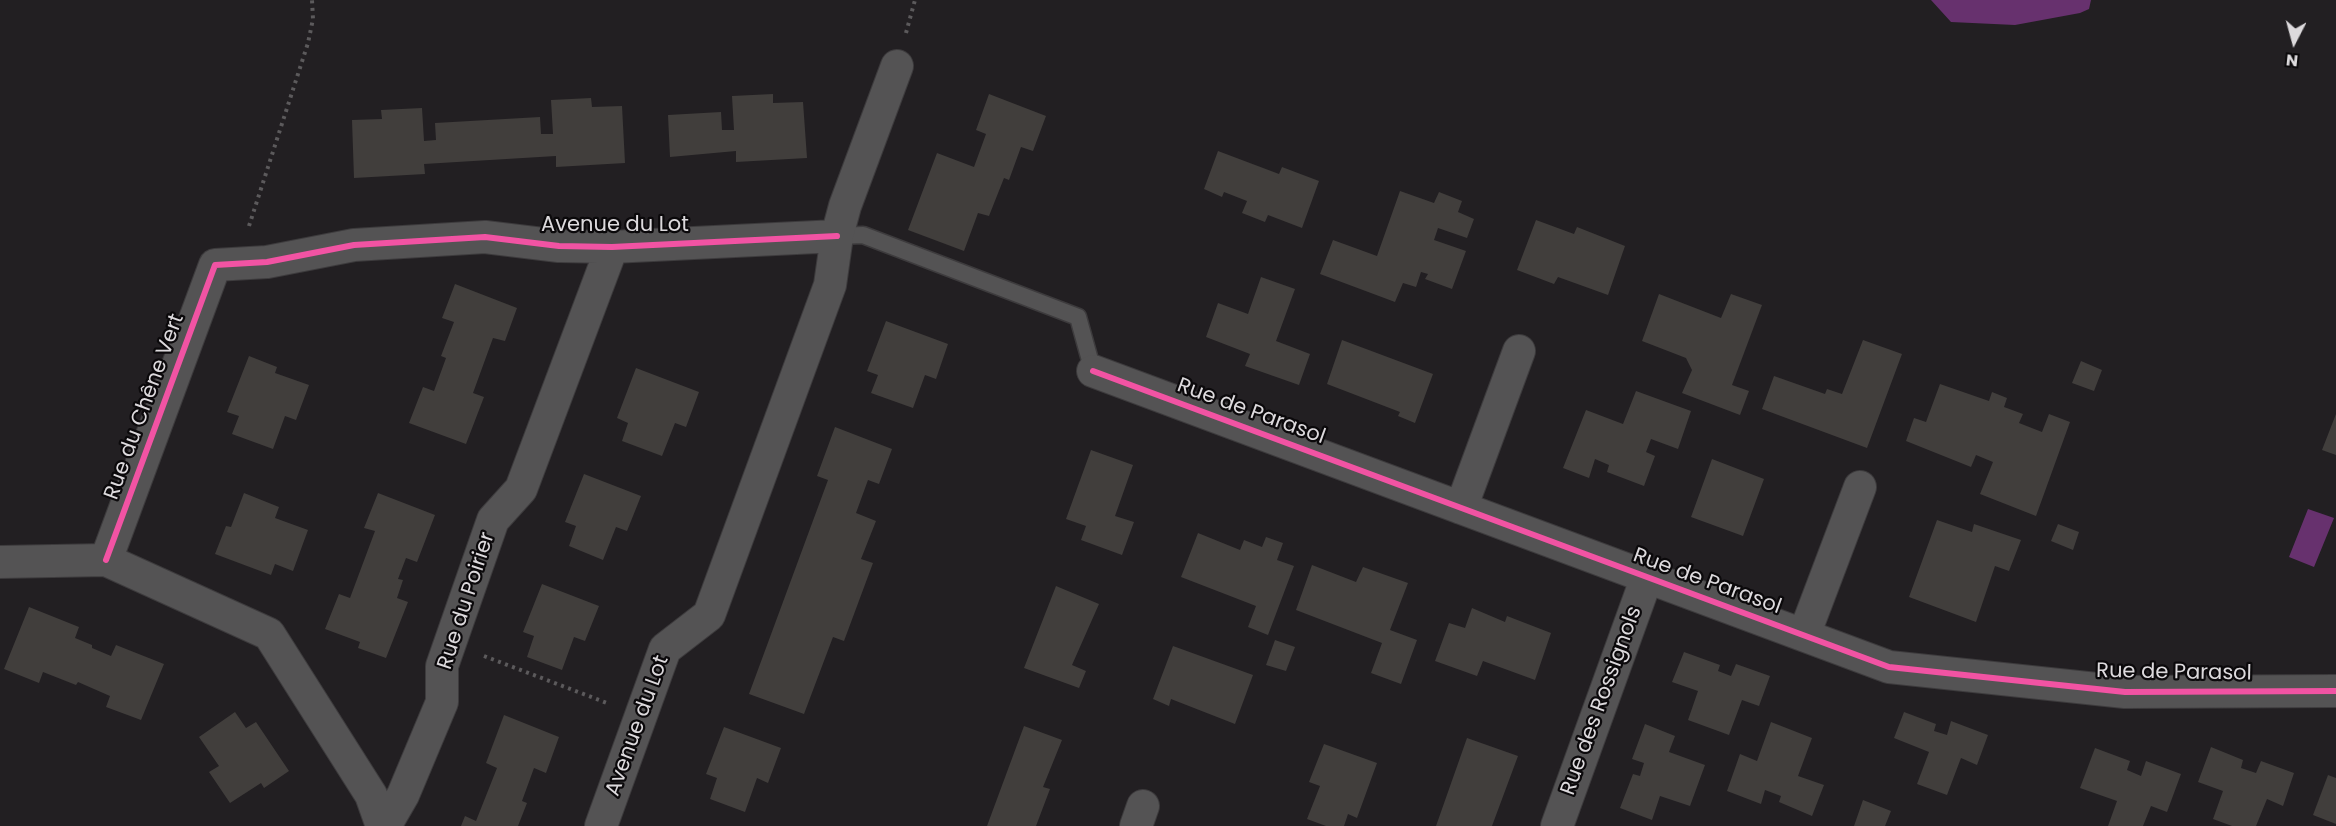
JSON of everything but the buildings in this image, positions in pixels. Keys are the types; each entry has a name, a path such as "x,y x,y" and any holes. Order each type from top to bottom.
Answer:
{"street":[{"name":"Avenue du Lot","path":"601,826 665,649 709,615 830,285 837,236 845,206 897,66"},
{"name":"Avenue du Lot","path":"226,265 267,262 354,245 485,237 559,246 612,247 837,236"},
{"name":"Rue du Poirier","path":"383,826 404,795 442,702 442,666 493,520 521,489 612,247"},
{"name":"Rue du Chêne Vert","path":"106,560 226,265"},
{"path":"1461,508 1519,351"},
{"name":"Rue de Parasol","path":"1093,371 1889,667 2114,691 2336,691"},
{"path":"1804,636 1860,487"},
{"path":"0,562 106,560 269,634 371,795 383,826"},
{"name":"Rue des Rossignols","path":"1557,826 1647,577"}],"lane":[{"name":"Avenue du Lot","path":"837,236 863,236 1078,317 1093,371"}],"path":[{"path":"226,265 308,43 313,20 312,0"},
{"path":"450,643 641,716"}],"shaded area":[{"path":"1931,0 2091,0 2089,9 2080,13 2015,25 1951,22"},
{"path":"2308,509 2334,518 2314,567 2289,557"}],"cycle path":[{"path":"106,560 215,265 267,262 354,245 485,237 559,246 612,247 837,236"},
{"path":"1093,371 1889,667 2125,692 2336,691"}]}
